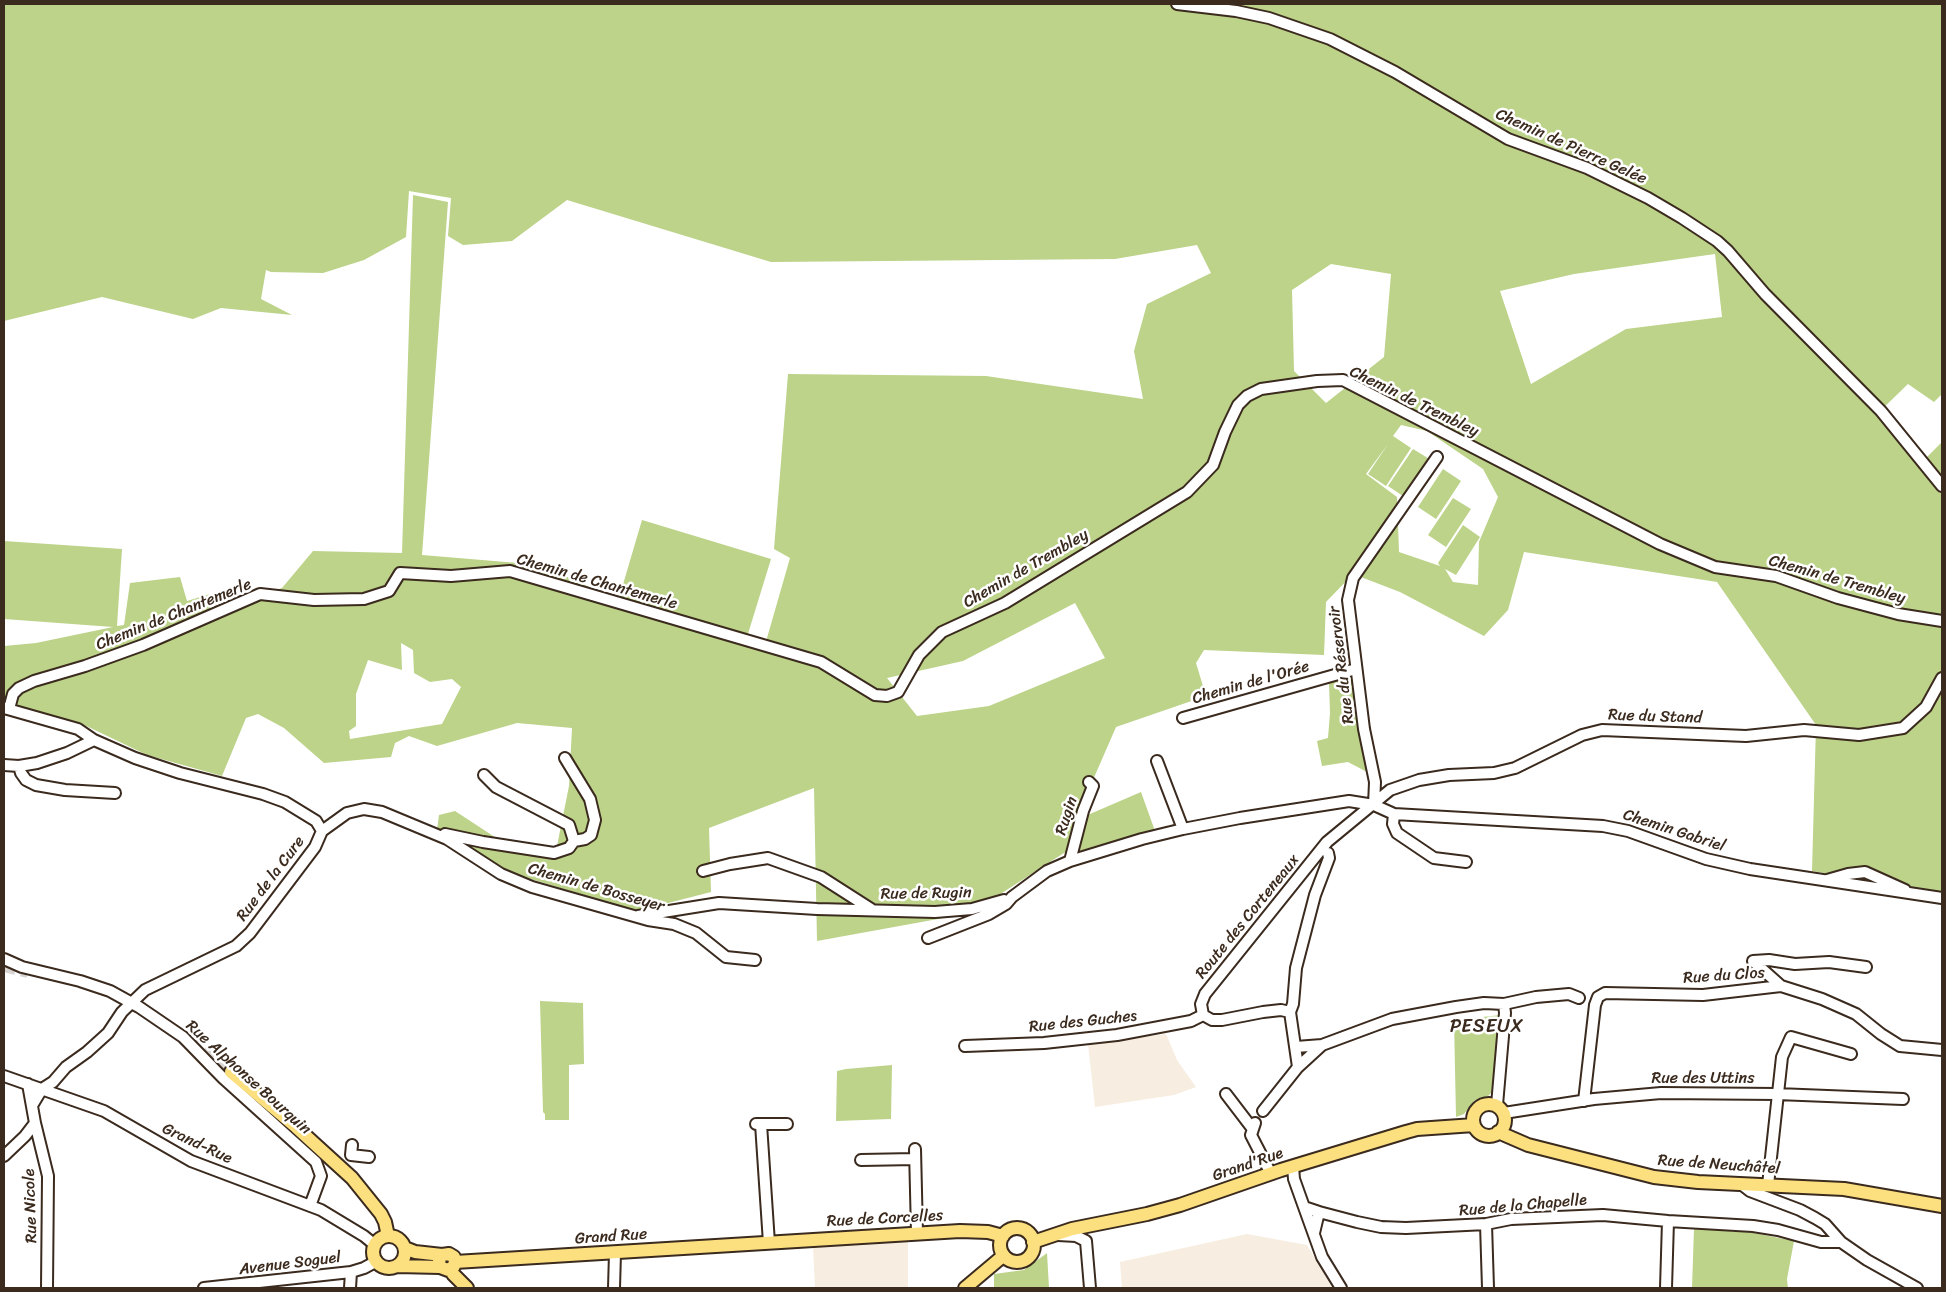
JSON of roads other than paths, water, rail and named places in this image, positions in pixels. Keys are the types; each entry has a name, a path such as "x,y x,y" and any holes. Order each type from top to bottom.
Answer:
{"main road":[{"path":"231,1072 352,1178 381,1214 388,1236"},
{"path":"1490,1104 1500,1109 1504,1124 1498,1132 1484,1135 1474,1125 1474,1115 1480,1107 1490,1104"},
{"name":"Grand'Rue","path":"1033,1242 1054,1235 1180,1205 1270,1174 1417,1129 1474,1125"},
{"name":"Rue de Neuchâtel","path":"1498,1132 1528,1145 1644,1176 1684,1181 1844,1189 1942,1206"},
{"path":"1012,1230 1027,1232 1033,1242 1032,1253 1024,1261 1013,1262 1003,1256 1000,1246 1003,1236 1012,1230"},
{"name":"Rue de Corcelles","path":"769,1243 975,1231 1003,1236"},
{"path":"447,1263 384,1266 376,1261 375,1245 380,1239 388,1236 397,1238 405,1248 447,1263 453,1274 467,1288"},
{"name":"Grand Rue","path":"447,1263 769,1243"},
{"path":"397,1266 404,1258 405,1248"},
{"path":"965,1288 1003,1256"}],"street":[{"name":"Chemin de Pierre Gelée","path":"1177,4 1236,11 1269,18 1330,39 1395,72 1508,139 1587,168 1648,198 1717,241 1881,411 1942,486"},
{"name":"Chemin de Trembley","path":"875,695 887,696 898,692 919,655 942,632 1005,603 1187,492 1213,465 1225,432 1238,405 1247,396 1261,389 1317,381 1343,380 1660,544 1715,567 1776,576 1838,598 1898,614 1942,621"},
{"name":"Rue du Réservoir","path":"1374,805 1375,782 1364,729 1348,600 1353,578 1437,458"},
{"name":"Chemin de Chantemerle","path":"6,708 13,694 19,688 34,681 85,666 142,645 260,594 314,600 364,599 389,590 400,574 451,576 510,571 822,662 875,695"},
{"name":"Chemin de l'Orée","path":"1183,718 1356,670"},
{"name":"Rue du Stand","path":"1374,805 1390,790 1419,780 1494,773 1515,768 1582,735 1602,730 1746,736 1804,730 1858,734 1903,728 1926,707 1942,678"},
{"name":"Rue de la Cure","path":"6,708 78,729 94,740 135,758 180,773 263,794 286,802 316,821 322,831 316,847 250,932 236,946 145,990 131,1002 108,1033 87,1052 66,1067 53,1082 42,1088"},
{"path":"4,765 19,766 37,763 68,753 94,740"},
{"path":"428,830 554,854 569,848 574,842 586,839 591,835 594,820 590,799 565,758"},
{"path":"1157,761 1183,829"},
{"path":"19,766 21,774 26,780 36,785 65,790 115,793"},
{"path":"484,775 496,787 569,825 574,842"},
{"name":"Rugin","path":"1070,861 1083,811 1093,786 1089,782"},
{"name":"Rue de Rugin","path":"928,938 989,914 1006,904 1012,897 1047,870 1142,839 1240,818 1349,801 1374,805"},
{"name":"Chemin Gabriel","path":"1374,805 1394,814 1603,826 1628,831 1706,859 1750,869 1942,898"},
{"name":"Route des Corteneaux","path":"1203,1015 1201,1004 1205,994 1327,842 1374,805"},
{"name":"Chemin de Bosseyer","path":"322,831 347,813 364,808 382,812 447,839 501,874 532,887 635,916 674,924 696,933 726,957 755,960"},
{"path":"1394,814 1393,824 1398,833 1434,858 1466,862"},
{"path":"1298,1067 1290,1012 1293,1004 1296,968 1315,894 1329,858 1328,853"},
{"name":"Rue de Rugin","path":"703,871 730,864 768,858 821,877 872,910 935,912 972,909 992,905 1012,897"},
{"path":"1824,881 1848,874 1865,872 1913,894"},
{"path":"635,916 719,903 817,909 872,910"},
{"name":"Rue Alphonse Bourquin","path":"4,960 22,967 80,981 110,991 131,1002 183,1036 223,1078 316,1162 321,1176 310,1206"},
{"path":"1781,986 1752,961 1769,960 1795,964 1829,962 1866,967"},
{"name":"Rue du Clos","path":"1584,1101 1595,1005 1598,997 1606,993 1703,995 1781,986 1822,999 1856,1014 1880,1034 1900,1046 1942,1050"},
{"path":"1296,1047 1322,1045 1392,1019 1484,1003 1504,1004 1536,997 1569,994 1578,998"},
{"path":"1500,1109 1504,1004"},
{"path":"1203,1015 1212,1020 1222,1020 1282,1010 1290,1012"},
{"name":"Rue des Guches","path":"965,1046 1044,1043 1118,1035 1191,1021 1203,1015"},
{"path":"1768,1185 1782,1057 1791,1037 1851,1054"},
{"path":"1264,1111 1298,1067 1322,1045"},
{"name":"Grand-Rue","path":"4,1076 42,1088 104,1112 191,1161 327,1214 364,1236 375,1245"},
{"name":"Rue Nicole","path":"28,1084 48,1176 47,1288"},
{"path":"33,1104 42,1088"},
{"name":"Rue des Uttins","path":"1500,1109 1661,1093 1777,1094 1903,1099"},
{"path":"1226,1094 1254,1125 1251,1135 1270,1174"},
{"path":"4,1156 26,1136 35,1123"},
{"path":"769,1243 758,1124 787,1124"},
{"path":"352,1146 351,1154 369,1157"},
{"path":"861,1160 915,1154 917,1233"},
{"path":"1293,1167 1294,1179 1322,1257 1342,1288"},
{"path":"1741,1184 1750,1191 1800,1210 1815,1218 1825,1224 1841,1242 1878,1267 1917,1288"},
{"name":"Rue de la Chapelle","path":"1304,1207 1381,1227 1434,1228 1486,1224 1511,1219 1603,1215 1753,1226 1778,1230 1821,1242 1841,1242"},
{"path":"1314,1233 1319,1212"},
{"path":"1666,1288 1668,1221"},
{"path":"1486,1224 1488,1288"},
{"path":"1054,1235 1076,1236 1086,1241 1090,1288"},
{"path":"614,1288 615,1253"},
{"name":"Avenue Soguel","path":"204,1288 350,1272 364,1268 376,1261"},
{"path":"350,1272 350,1288"}],"tunnel":[{"path":"4,966 28,972"},
{"path":"189,1040 231,1072"}],"district":[{"name":"PESEUX","path":"1487,1027"}]}
